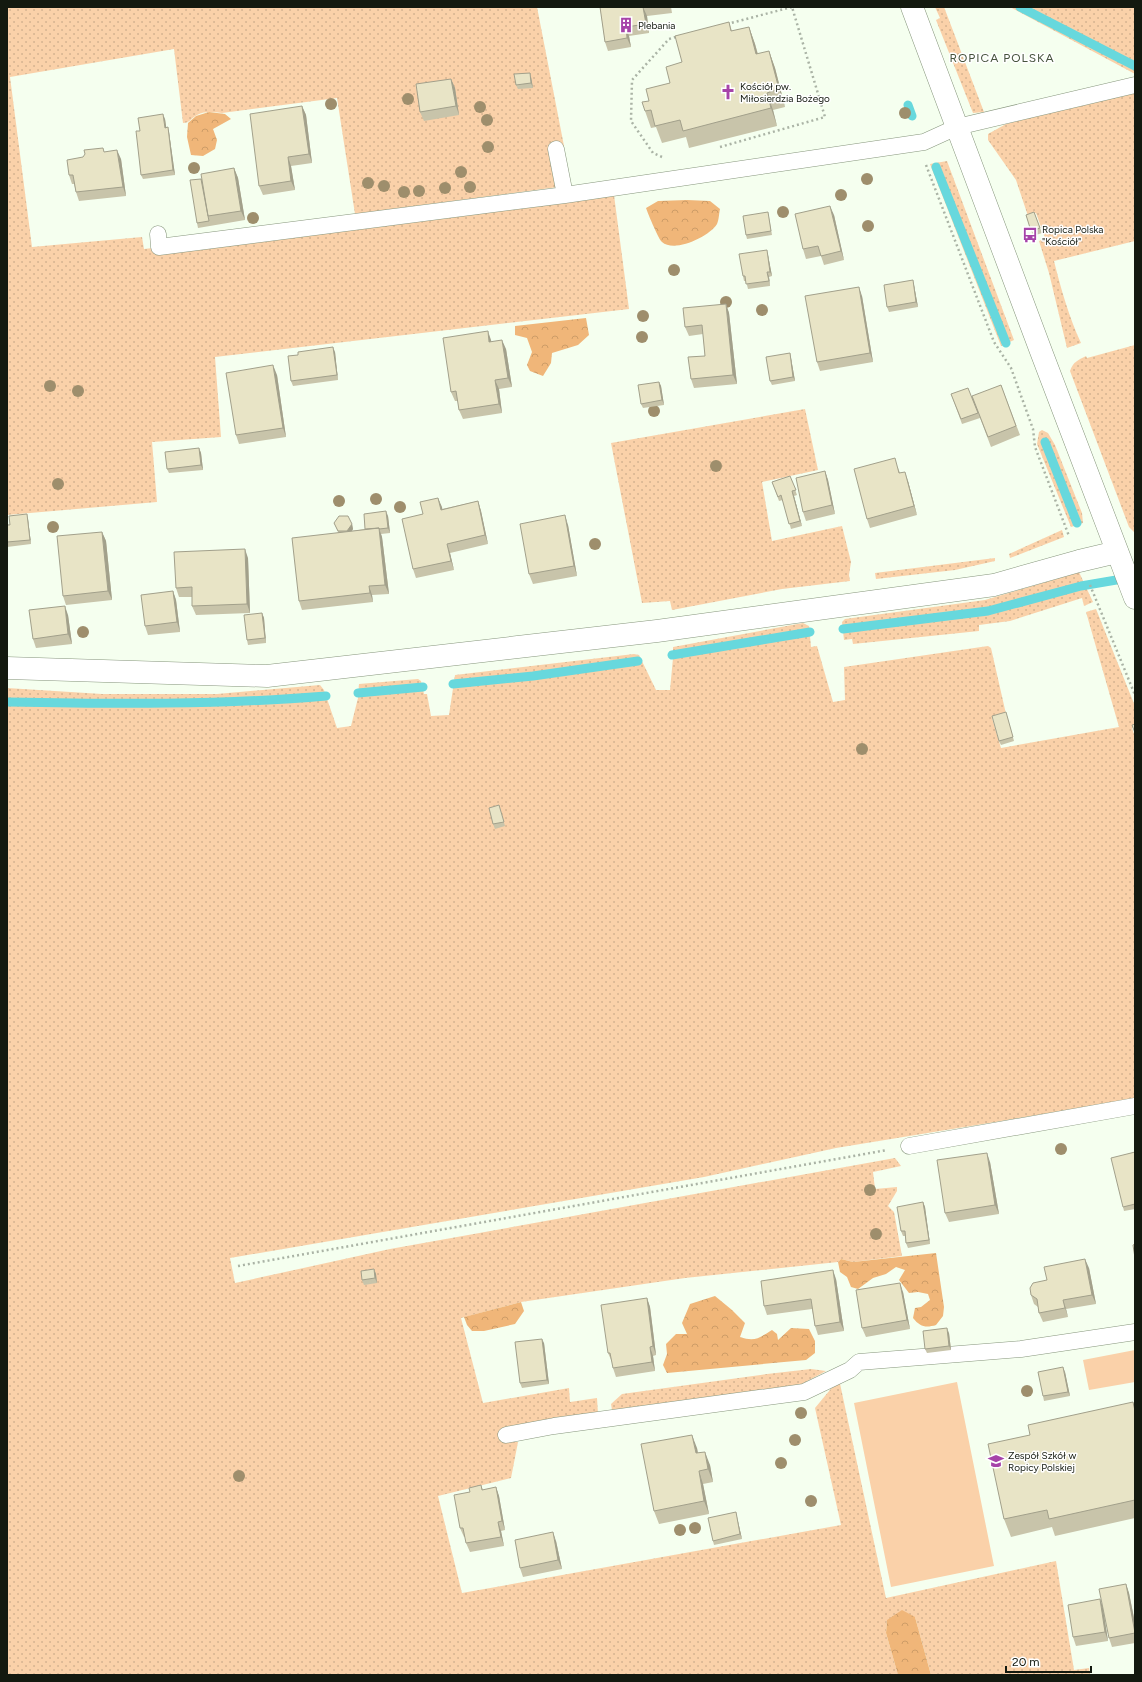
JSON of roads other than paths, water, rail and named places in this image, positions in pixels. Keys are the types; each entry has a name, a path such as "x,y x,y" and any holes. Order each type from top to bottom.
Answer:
{"street":[{"path":"912,7 1036,340 1134,596"},
{"path":"7,668 267,676 664,630 986,586 1079,561 1119,555"}],"lane":[{"path":"158,234 159,247 565,194 924,142 957,127 1135,85"},
{"path":"556,149 565,194"},
{"path":"909,1146 1135,1106"},
{"path":"506,1435 562,1425 804,1392 850,1370 859,1362 1021,1349 1135,1332"}],"waterway":[{"path":"1020,7 1135,66"},
{"path":"908,105 912,116"},
{"path":"936,167 1006,343"},
{"path":"1045,442 1077,523"},
{"path":"843,629 988,611 1081,586 1128,578"},
{"path":"672,655 810,632"},
{"path":"453,684 533,676 638,661"},
{"path":"358,693 423,687"},
{"path":"7,702 206,702 326,696"}],"place":[{"name":"Plebania","path":"626,25"},
{"name":"Kościół pw. Miłosierdzia Bożego","path":"728,92"},
{"name":"Ropica Polska \"Kościół\"","path":"1030,235"},
{"name":"Zespół Szkół w Ropicy Polskiej","path":"996,1461"}],"district":[{"name":"ROPICA POLSKA","path":"1002,58"}]}
